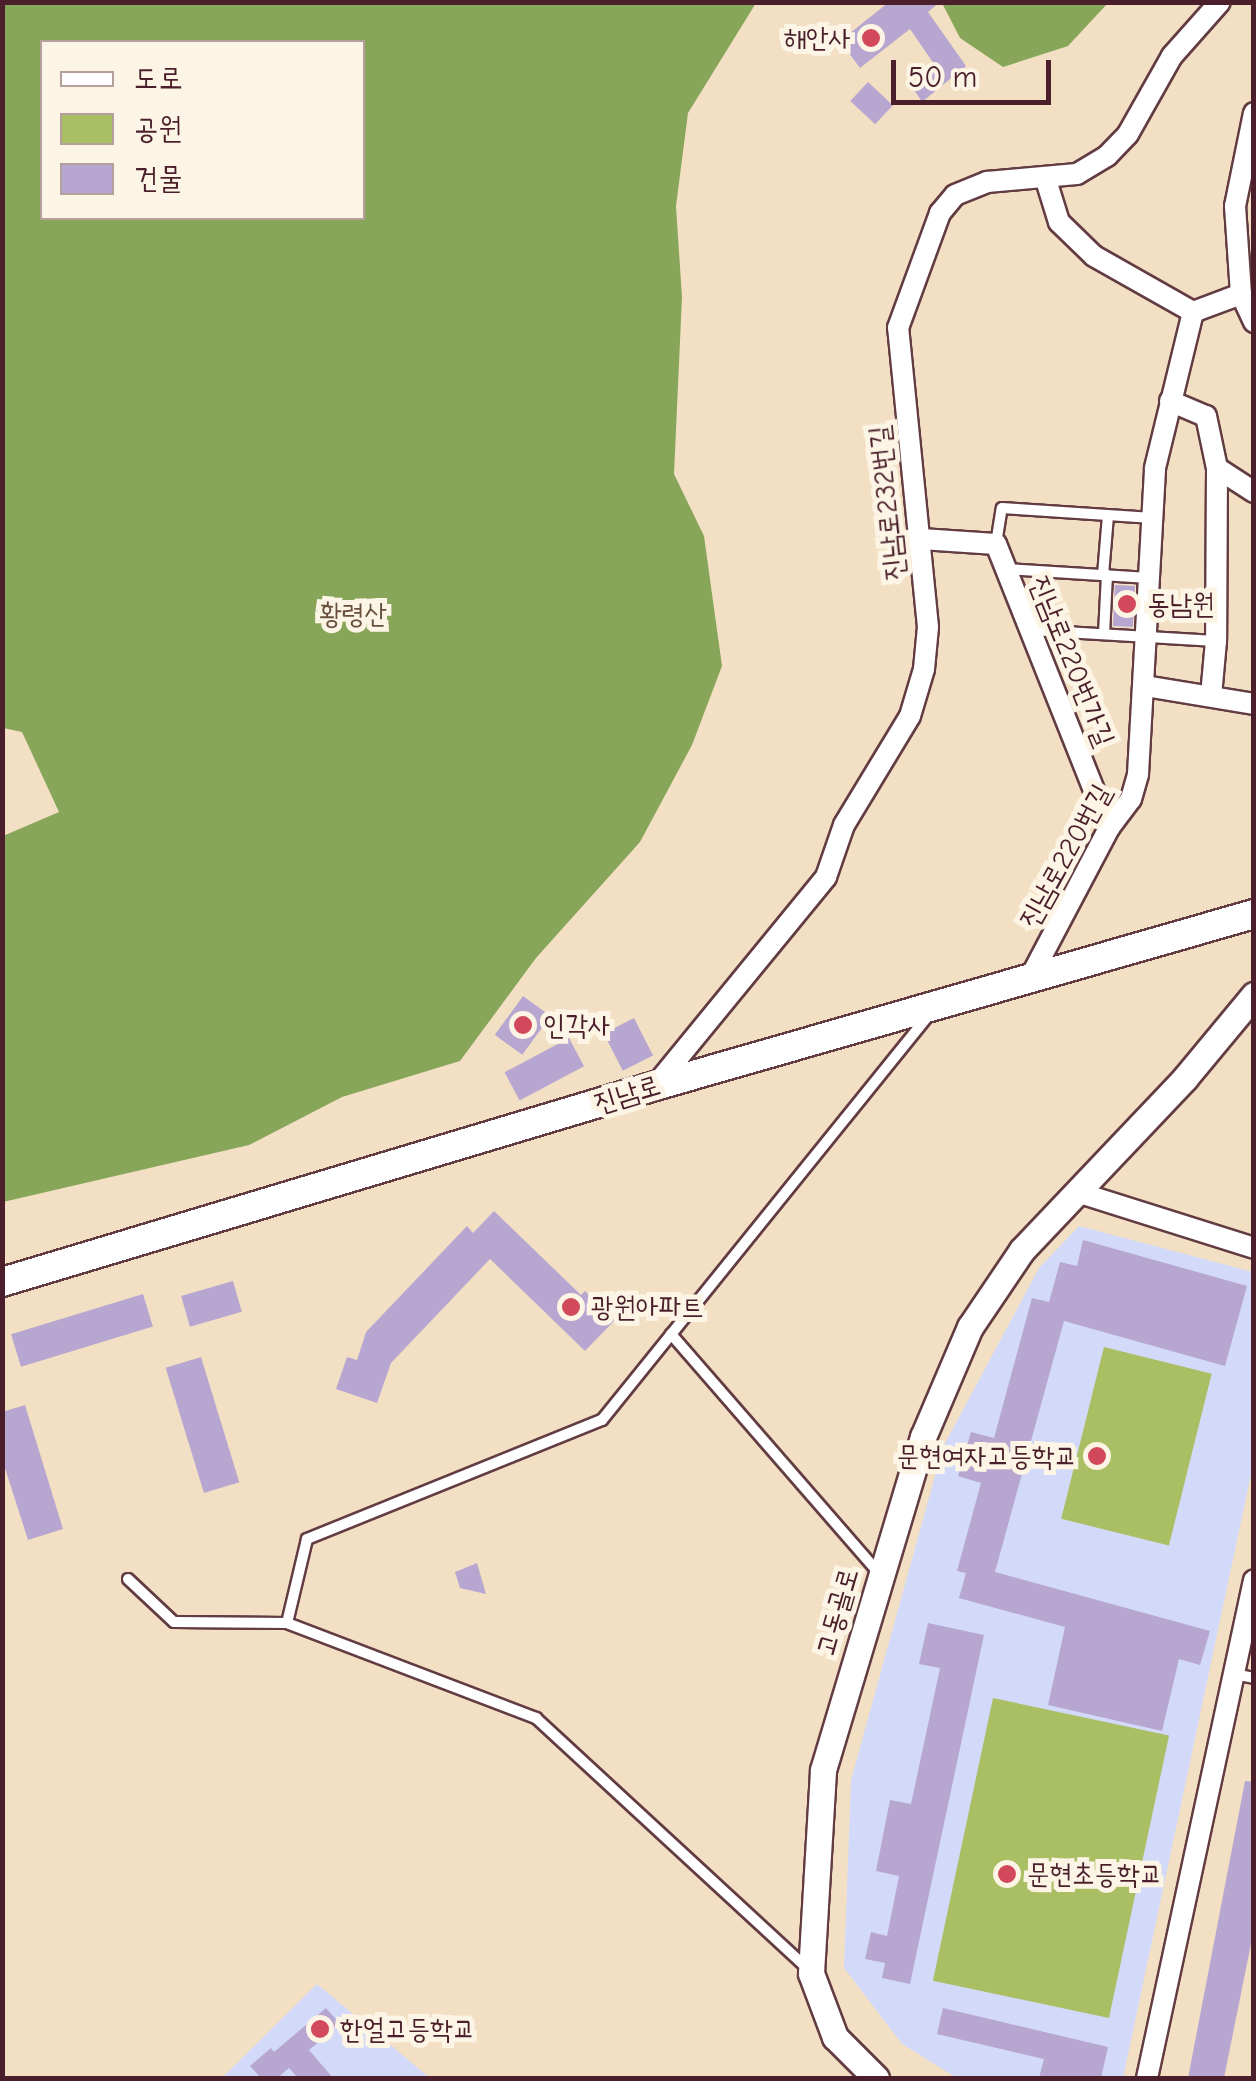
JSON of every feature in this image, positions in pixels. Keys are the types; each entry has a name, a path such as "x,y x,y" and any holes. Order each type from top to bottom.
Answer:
{"main road":[{"name":"진남로","path":"2,1282 655,1086 1254,914"}],"street":[{"name":"진남로232번길","path":"655,1086 826,876 844,825 910,716 924,669 928,627 898,360 904,302 940,214 955,196 1009,177 1046,180 1077,174 1107,156 1128,134 1172,56 1220,2"},
{"path":"1254,113 1236,206 1241,294 1254,322"},
{"path":"1046,180 1059,222 1094,256 1193,312 1241,294"},
{"name":"진남로220번길","path":"1030,978 1109,828 1130,799 1138,774 1155,468 1193,312"},
{"path":"1170,401 1206,416 1217,468 1216,641 1211,696"},
{"path":"1217,468 1254,492"},
{"path":"920,539 996,544"},
{"name":"진남로220번가길","path":"996,544 1109,828"},
{"path":"1144,686 1254,704"},
{"name":"고동골로","path":"876,2078 836,2036 812,1973 823,1770 878,1573 923,1436 970,1326 1022,1250 1080,1193 1254,995"},
{"path":"1080,1193 1254,1248"},
{"path":"1147,2078 1243,1676 1254,1580"}],"lane":[{"path":"996,544 1002,508 1153,518"},
{"path":"1104,634 1108,516"},
{"name":"진남로220번가길","path":"1006,569 1105,575"},
{"path":"1105,575 1150,578"},
{"path":"1030,630 1216,641"},
{"path":"287,1623 307,1539 602,1420 937,1005"},
{"path":"672,1334 878,1573"},
{"path":"128,1580 174,1622 287,1623 536,1718 812,1973"}],"shaded area":[{"path":"1079,1226 1253,1272 1253,1465 1123,2078 957,2078 902,2044 844,1968 851,1780 943,1447 1039,1268"},
{"name":"한얼고등학교","path":"317,1984 430,2078 222,2078"}],"green space":[{"name":"황령산","path":"2,3 756,3 688,113 676,206 682,297 674,474 704,536 722,666 692,745 640,842 536,958 460,1061 342,1097 249,1145 3,1202 3,836 59,812 22,732 3,728"},
{"path":"942,3 1108,3 1068,46 1003,67 960,38"},
{"path":"1104,1347 1212,1374 1169,1546 1061,1519"},
{"path":"993,1698 1169,1735 1109,2018 933,1981"}],"building":[{"path":"889,2 940,2 928,12 966,66 922,102 911,85 936,67 910,29 860,68 840,41"},
{"path":"868,82 893,105 875,124 850,101"},
{"path":"1115,585 1135,586 1133,627 1113,626"},
{"name":"인각사","path":"523,996 551,1016 522,1055 495,1035"},
{"path":"634,1018 653,1055 623,1071 604,1033"},
{"path":"569,1038 584,1066 520,1101 505,1072"},
{"name":"광원아파트","path":"494,1211 581,1295 585,1291 615,1320 585,1351 490,1259 391,1363 377,1403 336,1389 347,1357 357,1360 366,1332 467,1226 473,1233"},
{"path":"1083,1240 1247,1286 1225,1366 1064,1321 995,1572 1210,1631 1200,1665 1179,1659 1162,1731 1048,1705 1065,1627 959,1598 966,1573 957,1571 981,1483 958,1476 971,1432 994,1438 1032,1298 1049,1302 1060,1262 1077,1266"},
{"path":"233,1281 242,1312 190,1327 181,1296"},
{"path":"143,1294 153,1327 21,1367 11,1334"},
{"path":"201,1357 239,1482 204,1493 166,1368"},
{"path":"25,1405 63,1529 28,1540 2,1459 2,1412"},
{"path":"477,1563 486,1594 460,1588 455,1572"},
{"path":"928,1623 984,1635 910,1984 882,1978 885,1963 865,1959 871,1932 887,1936 899,1876 876,1871 890,1800 911,1804 940,1668 919,1664"},
{"path":"1245,1781 1254,1782 1254,1929 1224,2078 1188,2078"},
{"path":"326,2008 340,2024 309,2050 333,2078 298,2078 289,2068 277,2078 261,2078 250,2066 271,2048 274,2052"},
{"path":"943,2008 1108,2047 1101,2078 1039,2078 1044,2059 937,2034"}],"place":[{"name":"해안사","path":"871,38"},
{"name":"동남원","path":"1127,604"},
{"name":"인각사","path":"523,1025"},
{"name":"광원아파트","path":"571,1307"},
{"name":"문현여자고등학교","path":"1097,1456"},
{"name":"문현초등학교","path":"1007,1874"},
{"name":"한얼고등학교","path":"320,2029"}]}
